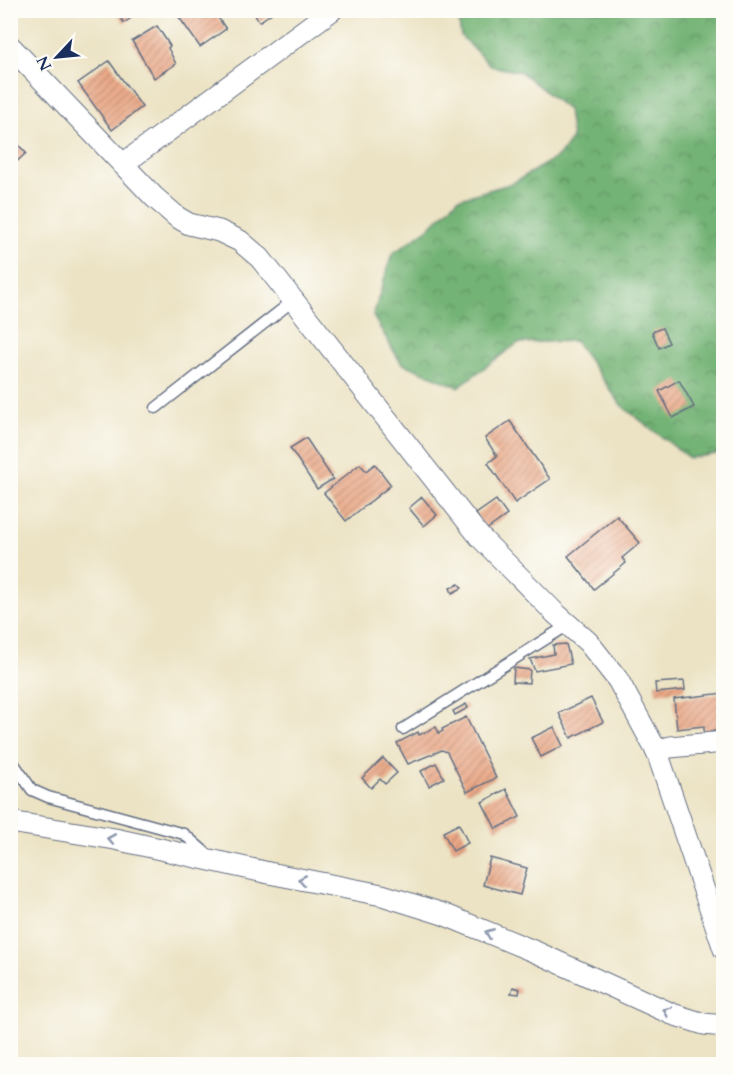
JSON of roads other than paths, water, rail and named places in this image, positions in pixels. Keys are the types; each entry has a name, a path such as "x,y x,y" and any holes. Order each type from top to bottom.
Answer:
{"street":[{"path":"123,164 332,10"},
{"path":"10,46 154,197 177,217 189,224 219,231 240,241 260,258 479,536 588,642 618,680 656,751 723,950"},
{"path":"656,751 670,747 723,742"},
{"path":"10,822 115,839 382,895 433,911 538,953 672,1014 704,1024 723,1026"}],"lane":[{"path":"156,408 294,300"},
{"path":"403,729 568,625"},
{"path":"10,758 32,790 48,797 184,834 216,862"}]}
